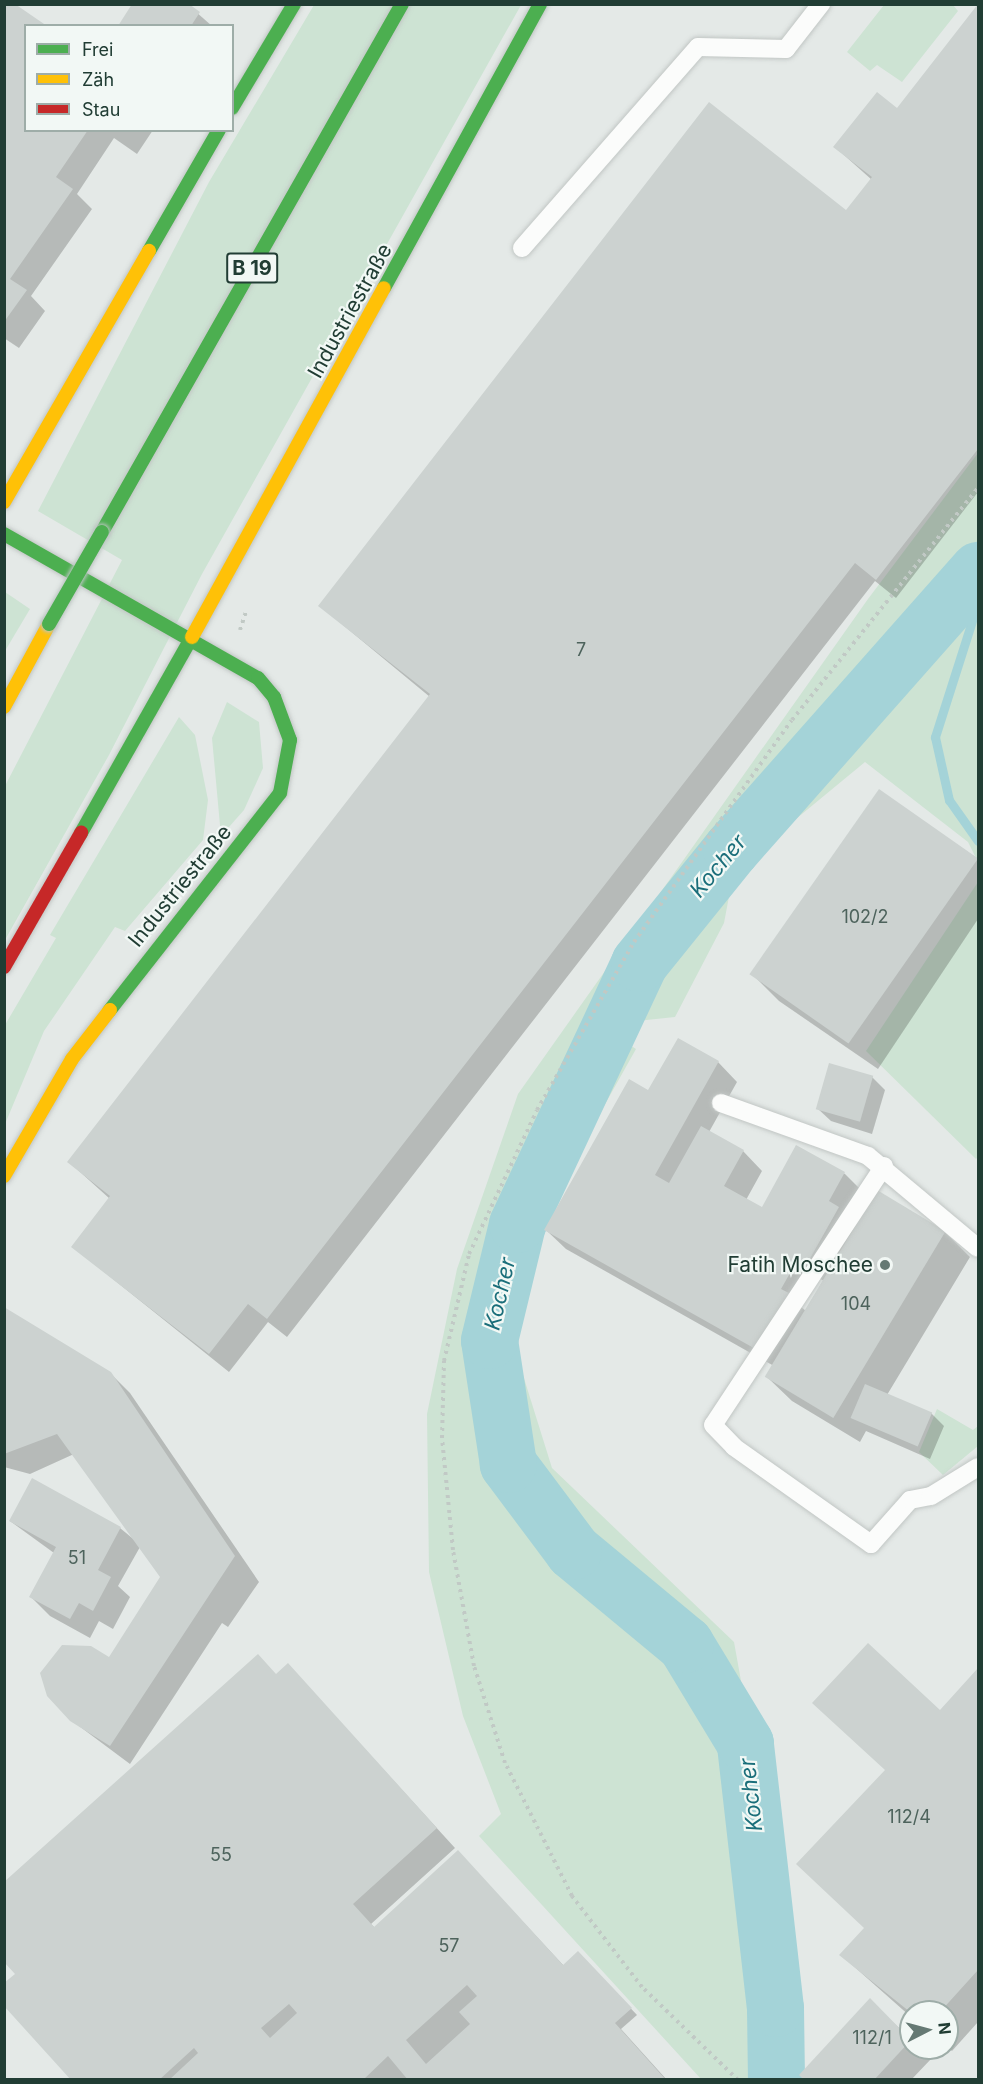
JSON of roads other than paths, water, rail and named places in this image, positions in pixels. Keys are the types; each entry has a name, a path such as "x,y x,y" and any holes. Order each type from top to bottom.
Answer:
{"main road":[{"path":"234,105 294,4"},
{"name":"B 19","path":"4,707 402,4"},
{"name":"Industriestraße","path":"192,637 540,4"},
{"path":"4,502 218,132"},
{"name":"Industriestraße","path":"4,534 192,637 258,678 274,697 290,740 280,793 72,1059 4,1176"},
{"path":"4,967 192,637"}],"lane":[{"path":"522,248 698,47 786,50 820,4"},
{"path":"721,1103 885,1166 978,1248"},
{"path":"885,1166 713,1425 734,1447 871,1544 910,1500 932,1496 978,1467"}],"waterway":[{"name":"Kocher","path":"776,2080 775,2008 745,1743 685,1644 573,1551 508,1464 489,1340 517,1224 639,963 731,849 978,570"},
{"path":"978,602 935,737 949,800 978,841"}],"place":[{"name":"Fatih Moschee","path":"885,1265"}]}
